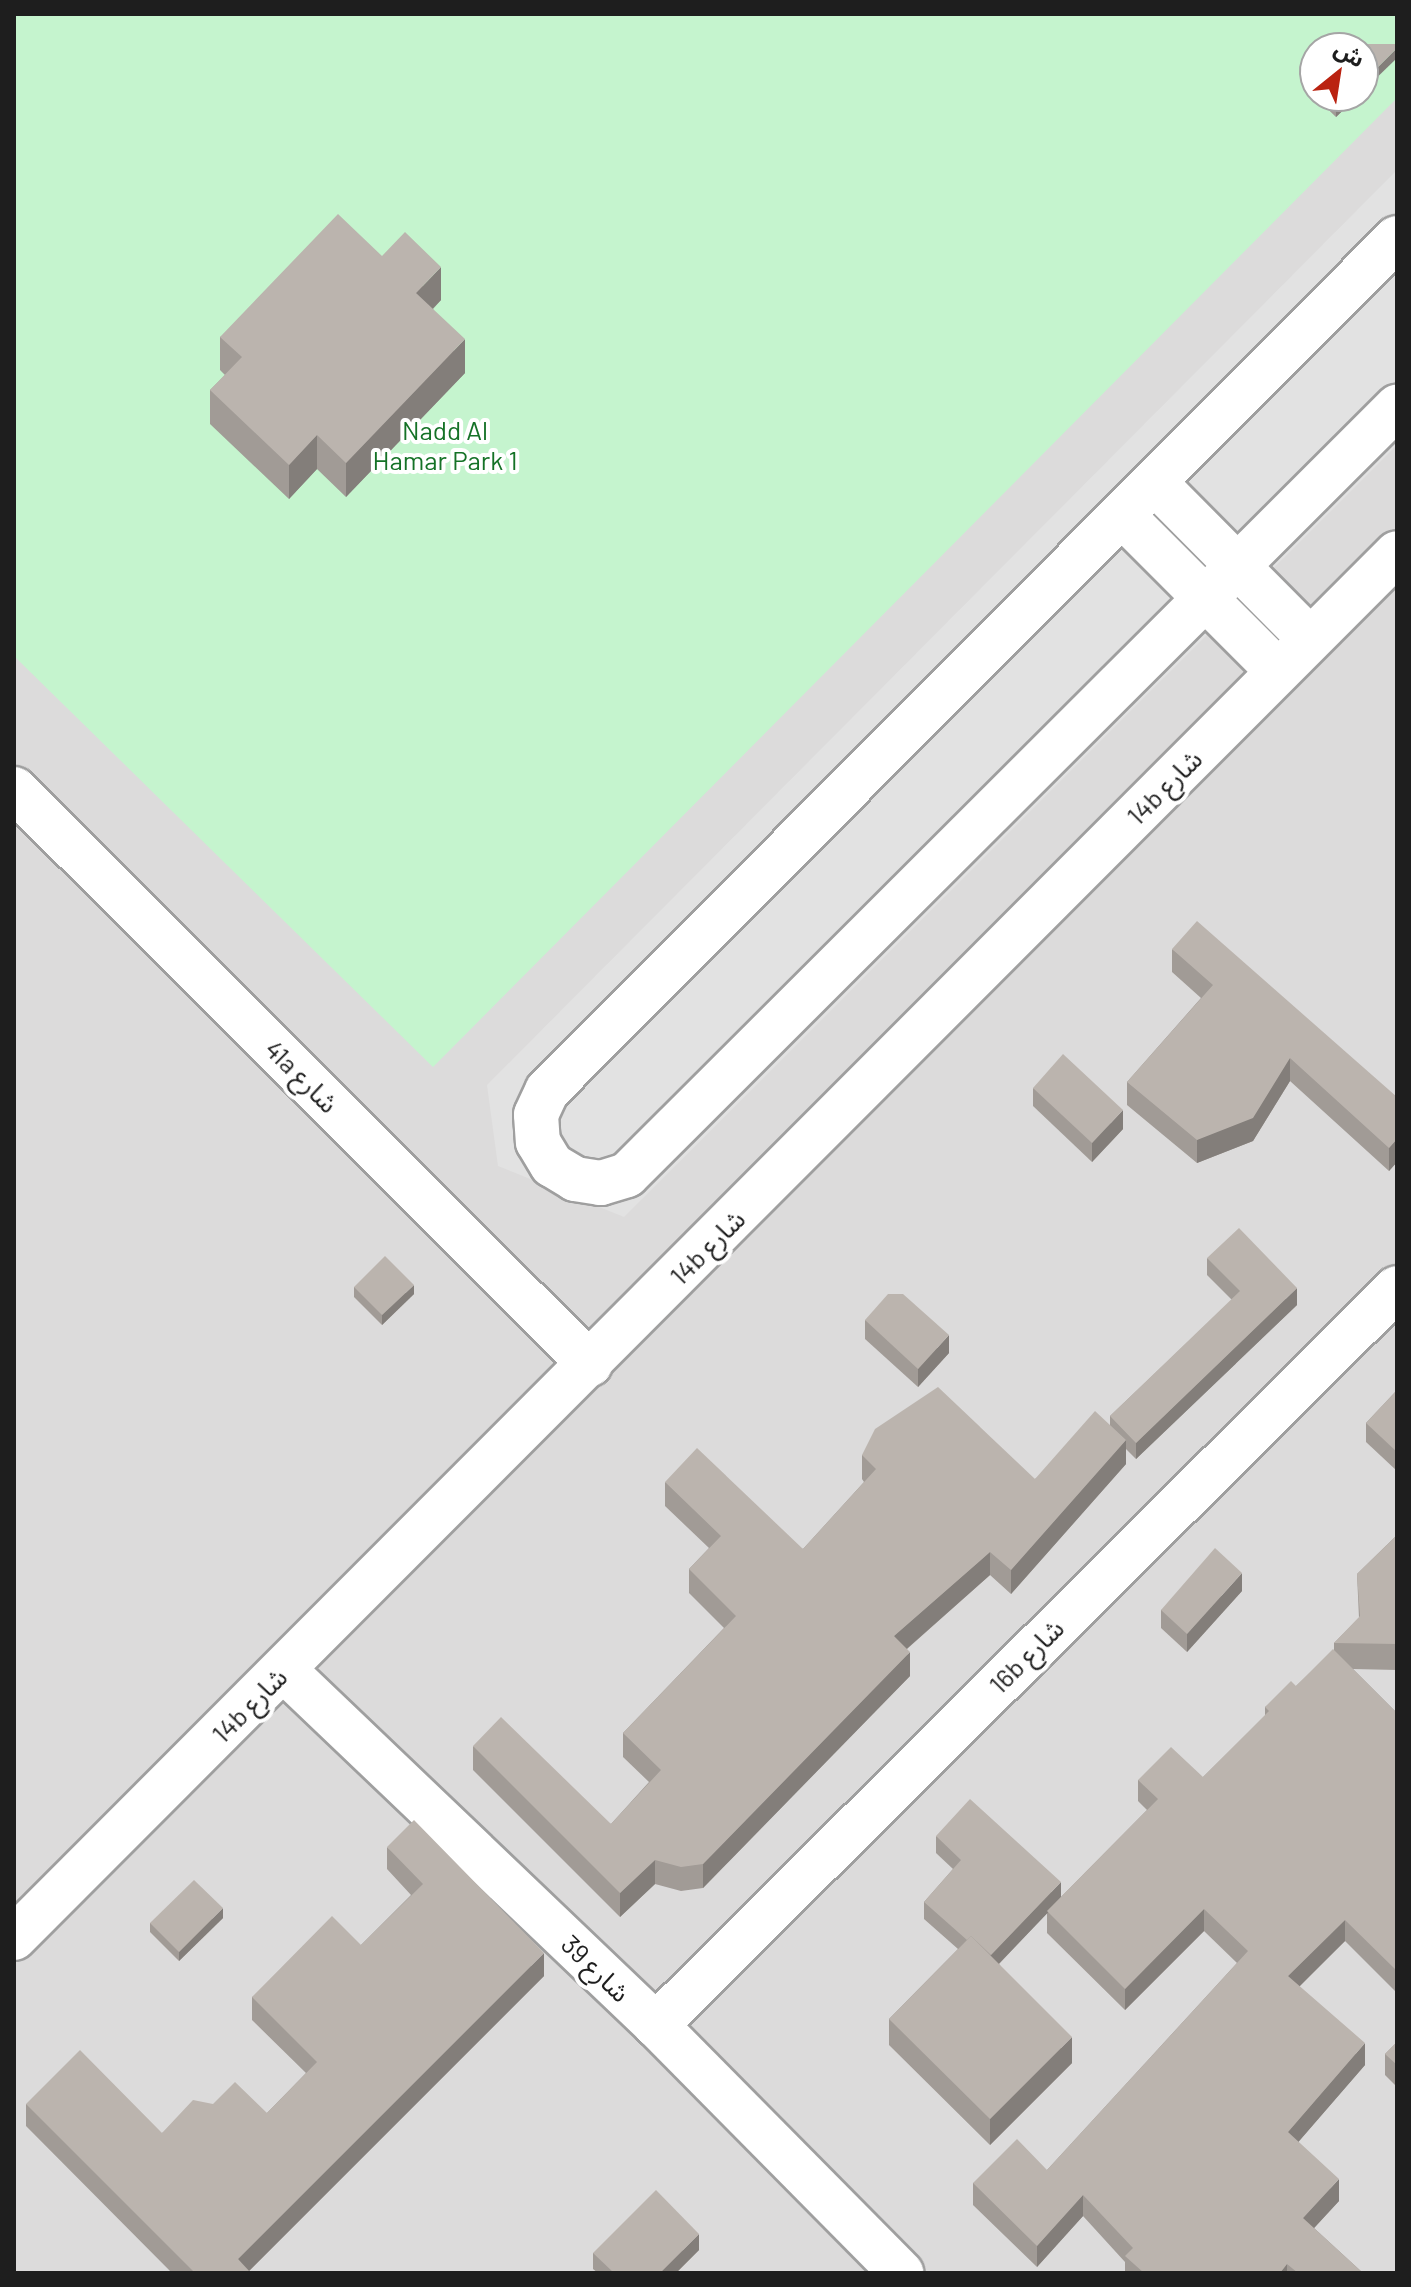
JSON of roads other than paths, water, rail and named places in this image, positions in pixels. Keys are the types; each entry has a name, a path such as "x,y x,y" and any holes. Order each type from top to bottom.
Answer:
{"street":[{"path":"1397,238 1156,484 547,1091 536,1115 538,1142 552,1165 575,1179 601,1183 627,1175 1397,407"},
{"path":"1156,484 1310,639"},
{"path":"1123,516 1278,671"},
{"name":"14b شارع","path":"14,1938 1397,553"},
{"name":"41a شارع","path":"14,789 590,1364"},
{"name":"16b شارع","path":"656,2025 1397,1288"},
{"name":"شارع 39","path":"284,1670 656,2025 901,2273"}],"park label":[{"name":"Nadd Al Hamar Park 1","path":"445,445"}]}
